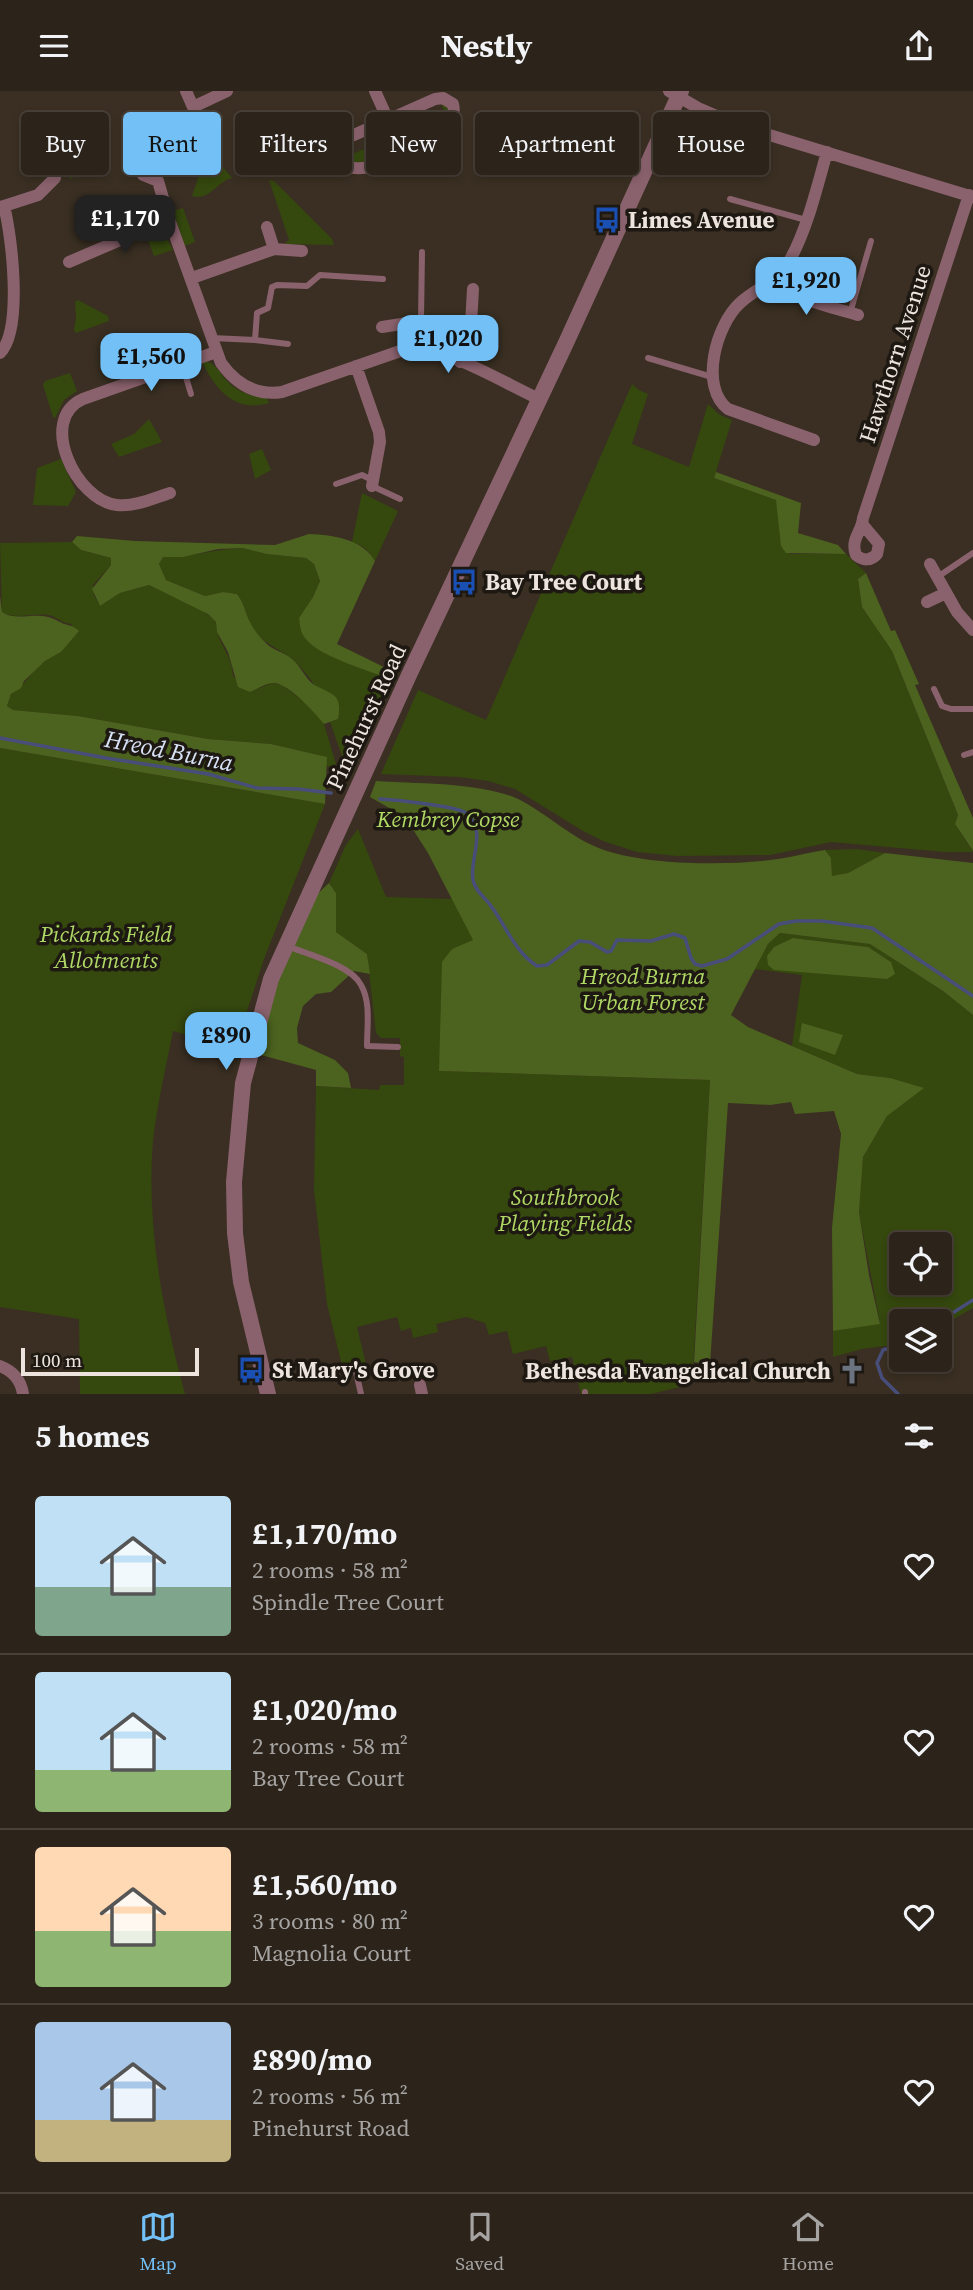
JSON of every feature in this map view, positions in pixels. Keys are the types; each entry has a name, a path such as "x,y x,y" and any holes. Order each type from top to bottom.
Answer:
{"street":[{"path":"186,91 195,113 227,91"},
{"path":"375,91 384,112"},
{"path":"676,93 722,119 971,196"},
{"name":"Pinehurst Road","path":"268,1394 242,1282 234,1208 234,1156 250,1049 271,979 409,675 539,399 676,93"},
{"path":"439,98 447,99 454,108 451,123 437,138 414,154 369,167 344,167 334,162 335,144 388,120 439,98"},
{"path":"814,440 728,409 718,399 712,377 712,363 729,317 741,302 776,279 795,249 827,152"},
{"path":"144,175 158,181 216,352 227,371 254,391 282,392 410,348 429,350 460,362 539,399"},
{"path":"0,353 10,333 13,282 11,248 2,207 38,195 55,178"},
{"name":"Hawthorn Avenue","path":"863,525 863,518 971,196"},
{"path":"69,262 169,219"},
{"path":"267,227 274,249"},
{"path":"192,278 274,249 302,251"},
{"path":"776,279 801,298 854,314"},
{"path":"460,362 468,335 473,289"},
{"path":"382,327 421,321 468,335"},
{"path":"170,493 118,505 98,499 83,488 73,470 61,428 65,414 74,403 216,352"},
{"path":"356,366 379,432 379,454 372,483"},
{"path":"930,564 960,615 973,630"},
{"path":"928,602 946,593"},
{"path":"0,1366 17,1378 23,1394"}],"lane":[{"path":"730,199 806,219"},
{"path":"854,314 870,241"},
{"path":"421,321 422,252"},
{"path":"255,340 257,313 268,308 272,287 307,286 320,275 383,279"},
{"path":"212,338 288,344"},
{"path":"649,358 712,377"},
{"path":"182,364 191,394"},
{"path":"336,484 362,475 400,499"},
{"path":"939,576 973,553"},
{"path":"934,689 939,703 945,708 973,709"},
{"path":"964,755 973,752"},
{"path":"286,946 341,968 356,978 362,986 367,1007 367,1046 398,1047"},
{"path":"356,1372 361,1394"}],"green space":[{"path":"441,103 448,107 447,112 444,112"},
{"path":"366,148 366,162 352,163 352,152 353,154"},
{"path":"221,165 232,178 204,196 192,196 199,175 221,175"},
{"path":"269,180 274,181 332,239 334,245 285,243 289,240"},
{"path":"183,208 195,242 185,246 173,211"},
{"path":"156,234 166,237 173,250 154,256 147,237"},
{"path":"78,300 108,316 109,321 76,333 75,302"},
{"path":"190,344 194,354 131,377 128,366"},
{"path":"206,361 235,388 250,395 267,398 269,403 246,405 228,397 214,382 202,362"},
{"path":"70,373 77,391 64,400 55,418 43,385 45,381"},
{"path":"632,384 648,394 632,444 689,467 708,404 720,415 732,420 714,478 776,500 790,554 846,554 866,573 858,579 862,607 892,651 958,815 955,824 973,852 831,842 770,855 677,856 637,852 583,831 515,789 488,781 459,777 381,774 418,690 486,720"},
{"path":"149,419 162,442 119,457 111,444 134,434"},
{"path":"262,449 271,470 255,479 249,454"},
{"path":"61,459 76,492 68,506 33,505 37,468"},
{"path":"716,472 801,503 798,533 838,545 846,554 786,553 781,546 776,500 714,478"},
{"path":"362,493 398,511 375,561 366,549 352,542"},
{"path":"309,534 337,537 355,543 375,561 337,644 394,672 393,680 319,650 303,635 299,618 320,581 314,564 306,558 266,554 243,548 218,549 183,557 163,557 159,564 166,580 205,596 223,592 237,594 258,635 267,644 292,659 313,684 337,699 338,719 324,724 285,687 272,683 250,692 238,687 228,652 217,632 216,622 208,614 149,585 120,593 100,606 92,589 111,565 111,558 81,550 72,542 77,536 135,541 275,545"},
{"path":"72,542 81,550 111,558 111,565 93,585 94,595 100,606 120,593 149,585 213,618 233,676 250,692 272,683 282,685 312,708 324,724 336,764 333,767 326,766 326,757 271,744 208,739 78,716 13,710 7,706 11,694 40,665 61,652 72,624 52,616 14,616 2,612 0,543"},
{"path":"243,548 266,554 306,558 314,564 320,581 299,618 311,644 330,655 393,680 350,767 346,767 330,722 338,719 297,663 253,629 237,594 223,592 205,596 166,580 159,564 163,557"},
{"path":"866,573 891,631 895,630 919,684 915,685 973,818 973,851 955,824 958,815 892,651 862,607 858,579"},
{"path":"0,596 2,612 8,615 43,616 79,631 61,652 45,661 24,681 21,688 11,694 7,706 13,710 78,716 208,739 271,744 327,757 325,804 0,748"},
{"name":"Pickards Field Allotments","path":"0,748 325,804 264,959 235,1048 173,1031 153,1141 152,1205 163,1300 185,1394 80,1394 79,1319 0,1307"},
{"name":"Hreod Burna Urban Forest","path":"376,781 490,790 522,801 600,849 651,860 740,863 825,850 831,858 832,876 848,873 885,853 973,863 973,1015 943,991 870,944 780,933 768,944 731,1015 748,1027 857,1074 890,1078 924,1088 887,1116 863,1157 859,1212 880,1324 833,1331 832,1228 841,1134 834,1111 795,1114 791,1102 770,1105 728,1103 710,1364 694,1362 710,1080 439,1071 442,962 452,949 473,940 428,853 405,817 370,797"},
{"name":"Southbrook Playing Fields","path":"358,829 386,897 452,899 474,941 452,949 440,1071 710,1080 692,1384 651,1394 581,1394 572,1357 550,1361 546,1346 513,1354 507,1331 489,1335 485,1323 466,1317 436,1324 438,1332 413,1338 411,1328 401,1331 397,1317 357,1327 366,1364 343,1370 327,1304 314,1190 316,1086 379,1090 380,1085 404,1085 404,1057 400,1056 400,1038 381,1038 376,1033 367,954 336,932 336,893 329,883 346,845"},
{"path":"857,849 885,853 848,873 832,877 831,858 825,850"},
{"path":"329,883 336,893 336,932 367,954 370,974 354,971 331,992 316,994 303,1006 297,1028 298,1043 335,1060 348,1073 351,1088 316,1086 316,1070 261,1055 264,1019 280,973 312,899"},
{"path":"780,933 870,944 943,991 973,1015 973,1308 952,1320 952,1309 889,1309 889,1346 833,1357 833,1331 880,1323 859,1212 860,1185 863,1157 887,1116 890,1078 857,1074 792,1046 802,975 754,969 768,944","holes":["793,938 867,947 891,962"]},
{"path":"793,938 868,947 891,962 895,974 887,979 774,970 768,965 767,956 774,947"},
{"path":"802,1023 843,1035 835,1055 799,1042"}],"waterway":[{"name":"Hreod Burna","path":"0,738 208,774 257,788 331,793"},
{"name":"Hreod Burna","path":"380,799 439,806 466,813 476,828 477,836 472,872 474,884 517,946 537,966 547,965 579,941 590,942 607,952 611,951 617,940 651,941 674,934 685,938 691,958 695,964 702,966 727,959 779,924 822,921 872,928 973,996"},
{"path":"952,1313 973,1300"},
{"path":"889,1348 883,1350 877,1363 882,1378 898,1394"}],"place":[{"name":"Limes Avenue","path":"607,220"},
{"name":"Bay Tree Court","path":"464,582"},
{"name":"St Mary's Grove","path":"251,1370"},
{"name":"Bethesda Evangelical Church","path":"852,1371"}],"park label":[{"name":"Kembrey Copse","path":"448,819"}]}
